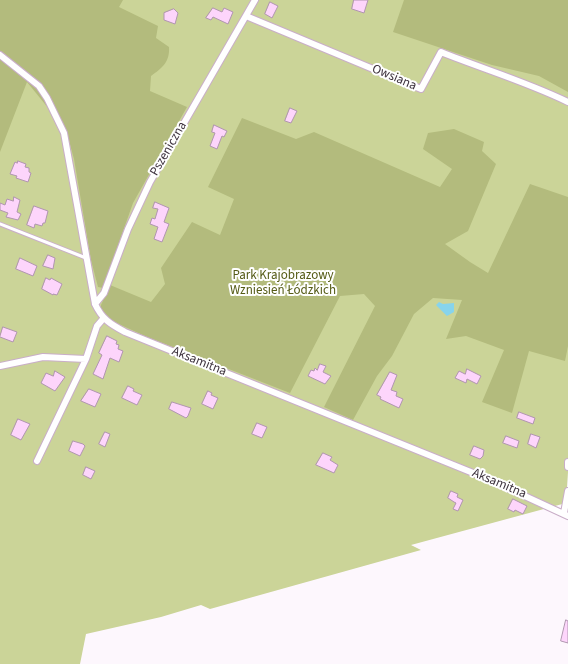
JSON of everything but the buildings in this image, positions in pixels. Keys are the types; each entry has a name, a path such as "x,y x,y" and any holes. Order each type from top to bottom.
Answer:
{"street":[{"name":"Pszeniczna","path":"95,304 104,293 128,229 150,182 255,0"},
{"name":"Owsiana","path":"246,16 421,89 441,52 494,74 540,89 568,102"},
{"path":"0,55 39,86 47,98 64,133 95,304 103,319 97,326 86,359 37,461"},
{"name":"Aksamitna","path":"103,319 125,332 488,479 566,514"},
{"path":"0,366 43,358 86,359"},
{"path":"568,462 568,467"},
{"path":"566,514 568,491"}],"lane":[{"path":"0,224 86,258"}],"green space":[{"name":"Park Krajobrazowy Wzniesień Łódzkich","path":"0,0 568,0 568,472 566,503 411,545 421,550 210,609 201,605 161,617 86,634 80,664 0,664"},
{"path":"0,0 123,0 119,7 158,26 156,38 169,47 167,61 151,76 150,91 187,107 133,203 103,288 98,287 91,260 74,159 66,130 27,82 0,152"},
{"path":"404,0 568,0 568,92 539,76 492,65 393,32"},
{"path":"242,118 296,139 314,132 440,187 452,169 423,149 428,133 454,129 484,142 482,151 496,164 468,231 445,244 488,273 530,184 568,197 568,346 565,361 529,351 512,413 482,402 504,350 466,336 446,339 462,300 433,298 414,314 392,356 377,376 353,420 324,407 375,306 364,294 340,296 290,393 147,337 108,319 101,312 101,305 110,285 151,302 165,284 161,268 192,222 220,235 234,199 208,187"}],"water":[{"path":"439,302 443,304 454,303 454,312 447,316 436,305"}]}
